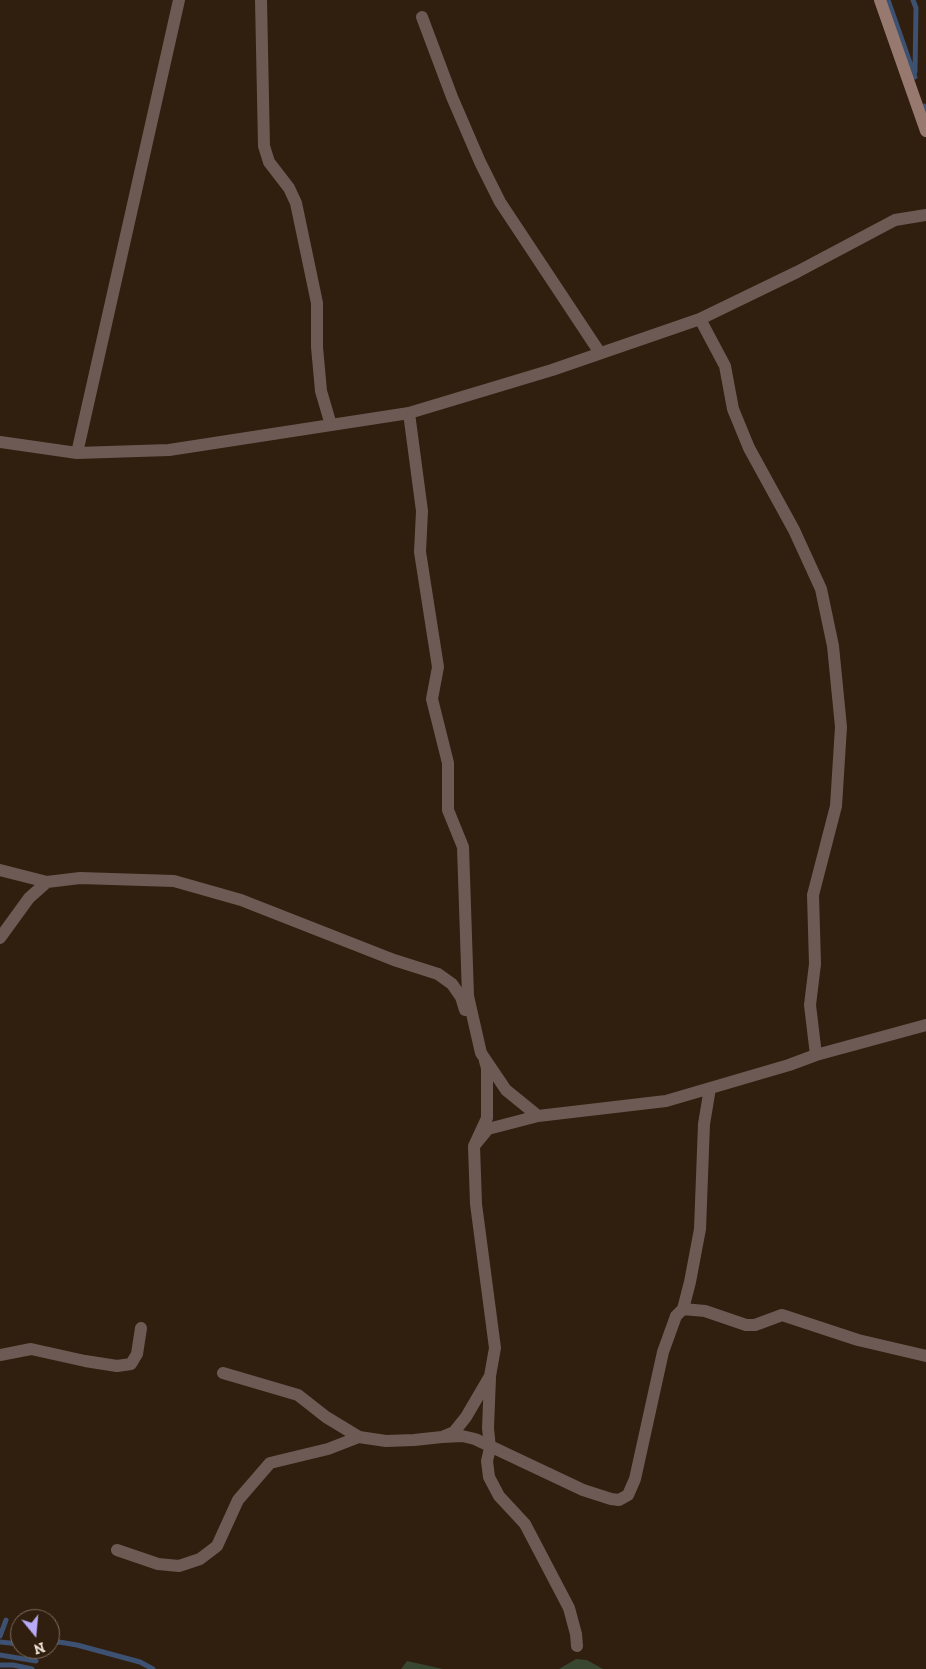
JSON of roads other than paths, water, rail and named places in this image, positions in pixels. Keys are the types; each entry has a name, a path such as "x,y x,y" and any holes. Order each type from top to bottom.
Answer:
{"street":[{"path":"77,453 179,0"},
{"path":"261,0 264,146 269,162 289,188 296,203 318,303 317,347 321,391 331,425"},
{"path":"880,0 926,130"},
{"path":"422,17 452,96 480,162 500,202 600,353"},
{"path":"926,122 926,130"},
{"path":"0,442 77,453 169,450 409,413 600,353 700,319 797,272 895,220 923,216"},
{"path":"700,319 725,366 733,409 749,448 794,530 821,589 833,646 841,727 836,806 813,895 815,964 810,1005 816,1055"},
{"path":"409,413 422,512 420,552 438,667 432,699 448,763 448,810 462,847 468,996 487,1068 487,1118 474,1146 476,1204 495,1348 490,1376 488,1428 490,1448 487,1461 490,1477 499,1496 525,1524 569,1608 577,1646"},
{"path":"0,870 47,882 80,878 174,881 241,900 394,960 438,974 452,984 461,998 469,1026 482,1053 506,1090 538,1116"},
{"path":"0,938 29,898 47,882"},
{"path":"474,1146 488,1129 538,1116 666,1101 789,1066 816,1055 926,1025"},
{"path":"224,1373 298,1395 326,1417 359,1437 386,1441 462,1436 474,1439 584,1490 619,1500 628,1495 636,1479 663,1352 676,1316 683,1309 690,1282 700,1229 704,1124 710,1088"},
{"path":"683,1309 705,1311 746,1325 755,1325 782,1315 858,1340 926,1356"},
{"path":"0,1355 31,1349 117,1366 132,1364 137,1354 140,1328"},
{"path":"442,1438 454,1432 466,1417 490,1376"},
{"path":"117,1550 158,1564 179,1566 200,1559 217,1546 238,1500 270,1463 328,1449 359,1437"}],"waterway":[{"path":"888,0 915,77"},
{"path":"913,0 916,8 915,72"},
{"path":"924,106 926,112"},
{"path":"0,1636 6,1620"},
{"path":"0,1642 10,1643"},
{"path":"60,1642 140,1662 153,1669"},
{"path":"0,1655 36,1661"},
{"path":"0,1665 13,1665 32,1669"}]}
